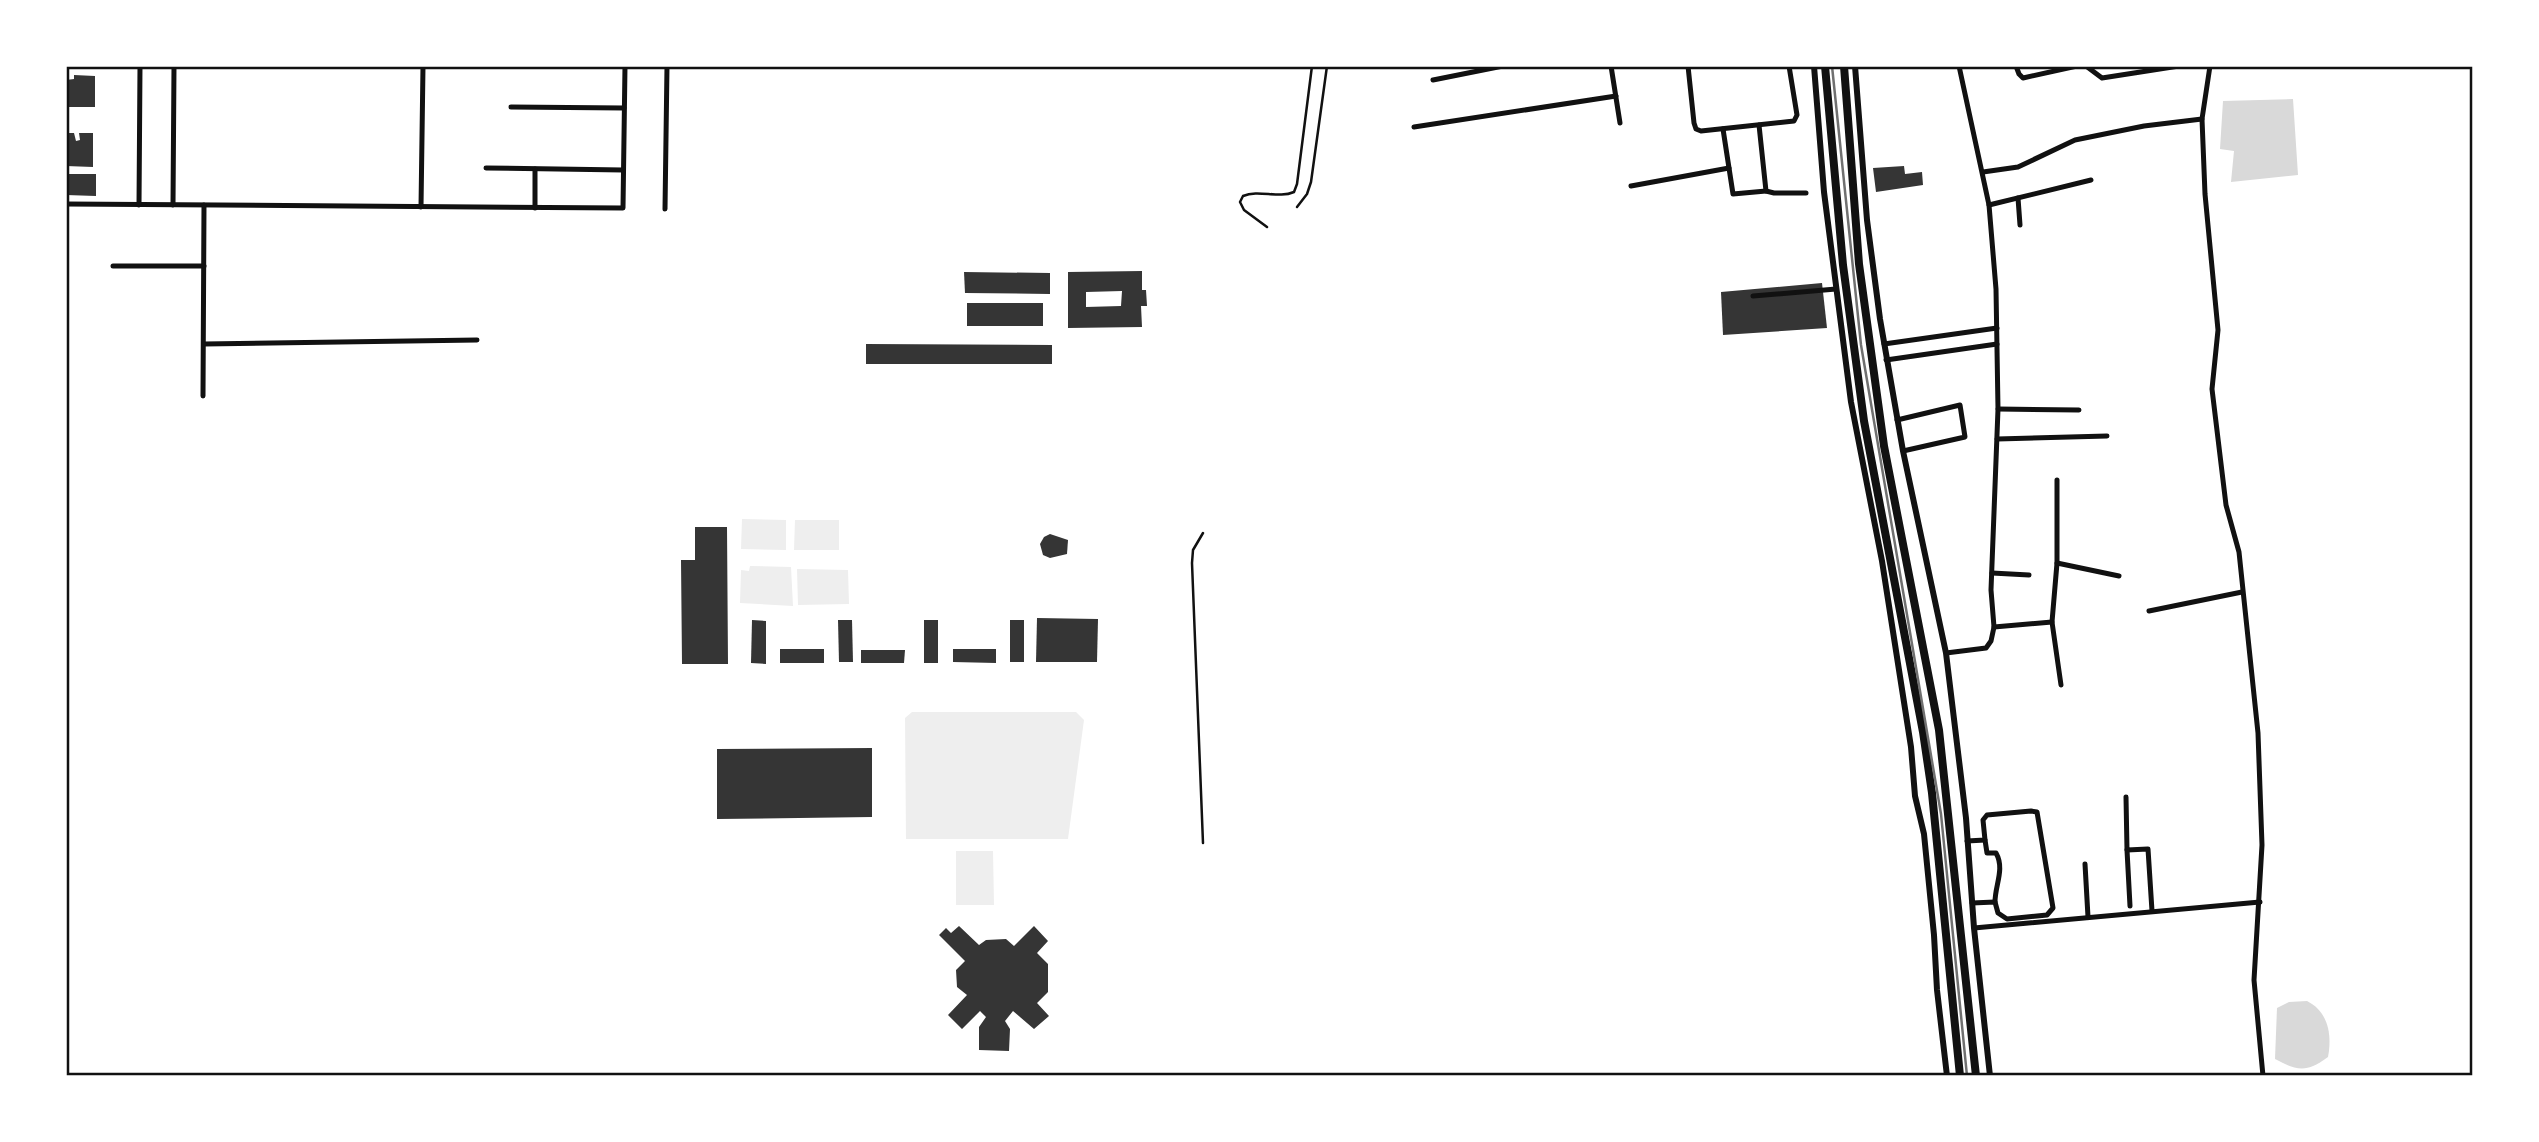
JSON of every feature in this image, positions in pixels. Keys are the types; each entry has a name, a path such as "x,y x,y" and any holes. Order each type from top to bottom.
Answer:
{"main road":[{"path":"1825,66 1843,265 1864,421 1923,732 1932,793 1959,1076"},
{"path":"1844,66 1859,264 1880,419 1939,730 1976,1076"},
{"path":"1941,891 1957,890"}],"street":[{"path":"139,205 140,66"},
{"path":"173,205 174,66"},
{"path":"421,207 423,66"},
{"path":"66,204 623,208 625,66"},
{"path":"665,209 667,66"},
{"path":"1433,80 1503,66"},
{"path":"1611,66 1620,123"},
{"path":"1688,66 1696,129 1701,131 1794,121 1797,115 1789,66"},
{"path":"1814,66 1824,192 1851,402 1882,561 1916,796 1924,834 1947,1076"},
{"path":"1855,66 1867,220 1886,360 1896,420 1946,653 1968,841 1974,928 1990,1076"},
{"path":"1946,653 1986,648 1991,641 1998,409 1997,328 1989,205 1959,66"},
{"path":"2016,66 2024,78 2077,66"},
{"path":"2086,66 2102,78 2179,66"},
{"path":"2210,66 2202,120 2205,194 2218,330 2212,389 2226,505 2239,552 2258,733 2262,834 2254,980 2263,1076"},
{"path":"1414,127 1616,96"},
{"path":"511,107 624,108"},
{"path":"1983,172 2018,167 2069,142 2085,138 2144,126 2202,120"},
{"path":"1759,125 1766,191"},
{"path":"1723,128 1733,194 1766,191 1806,193"},
{"path":"486,168 623,170"},
{"path":"1631,186 1728,168"},
{"path":"535,169 535,208"},
{"path":"1989,205 2091,180"},
{"path":"2018,198 2020,225"},
{"path":"203,396 204,205"},
{"path":"113,266 204,266"},
{"path":"1753,296 1836,289"},
{"path":"1884,344 1997,328"},
{"path":"204,344 477,340"},
{"path":"1886,360 1997,344"},
{"path":"1896,420 1960,405 1965,437 1903,451"},
{"path":"1998,409 2080,410"},
{"path":"1997,439 2107,436"},
{"path":"2057,480 2057,563 2052,622 2062,685"},
{"path":"2057,563 2119,576"},
{"path":"1992,573 2029,575"},
{"path":"2149,611 2242,592"},
{"path":"1993,627 2052,622"},
{"path":"2126,797 2130,905"},
{"path":"2031,811 2039,815 2051,912 2047,915 2007,919 1998,913 1995,902 2000,879 1999,856 1996,853 1987,853 1985,840 1983,820 1987,815 2031,811"},
{"path":"1968,841 1985,840"},
{"path":"2127,850 2148,849 2152,911"},
{"path":"2085,864 2088,917"},
{"path":"1972,903 1995,902"},
{"path":"1974,928 2260,902"}],"lane":[{"path":"1267,227 1244,210 1240,202 1249,194 1286,196 1294,192 1312,66"},
{"path":"1297,207 1307,194 1311,182 1326,66"},
{"path":"1203,533 1193,550 1192,563 1203,843"}],"shaded area":[{"path":"2293,99 2298,175 2231,182 2234,151 2220,149 2223,101"},
{"path":"742,519 786,520 786,550 741,549"},
{"path":"795,520 839,520 839,550 794,550"},
{"path":"750,566 791,567 793,606 740,603 741,570 749,571"},
{"path":"797,569 848,570 849,604 798,605"},
{"path":"912,712 1076,712 1084,720 1068,839 906,839 905,718"},
{"path":"956,851 993,851 994,905 956,905"},
{"path":"2307,1001 2320,1011 2327,1025 2330,1041 2328,1057 2314,1066 2296,1068 2275,1059 2277,1008 2289,1002"}],"building":[{"path":"74,75 95,76 95,107 66,107 66,80 74,79"},
{"path":"66,133 74,133 76,141 80,140 79,133 93,133 93,167 66,166"},
{"path":"1904,166 1905,174 1922,172 1923,185 1876,192 1873,168"},
{"path":"66,174 96,174 96,196 66,195"},
{"path":"1142,271 1142,290 1146,290 1147,306 1141,306 1142,327 1068,328 1068,272","holes":["1122,291 1121,306 1086,307 1086,292"]},
{"path":"964,272 1050,273 1050,294 965,293"},
{"path":"1822,283 1827,328 1723,335 1721,292"},
{"path":"967,303 1043,303 1043,326 967,326"},
{"path":"866,344 1052,345 1052,364 866,364"},
{"path":"695,527 727,527 728,664 682,664 681,560 695,560"},
{"path":"1050,534 1068,540 1067,554 1050,558 1043,555 1040,544 1044,537"},
{"path":"1037,618 1098,619 1097,662 1036,662"},
{"path":"752,620 766,621 766,664 751,663"},
{"path":"838,620 852,620 853,662 839,662"},
{"path":"924,620 938,620 938,663 924,663"},
{"path":"1010,620 1024,620 1024,662 1010,662"},
{"path":"780,649 824,649 824,663 780,663"},
{"path":"953,649 996,649 996,663 953,662"},
{"path":"861,650 905,650 904,663 861,663"},
{"path":"872,748 872,817 717,819 717,749"},
{"path":"959,926 979,945 986,940 1006,939 1014,946 1034,926 1048,941 1037,953 1048,964 1048,992 1037,1003 1049,1016 1034,1029 1013,1011 1005,1021 1010,1029 1009,1051 979,1050 979,1027 986,1017 980,1011 962,1029 948,1015 967,995 957,987 956,970 965,961 939,935 946,928 951,933"}],"railway":[{"path":"1832,66 1861,345 1941,814 1967,1076"}]}
